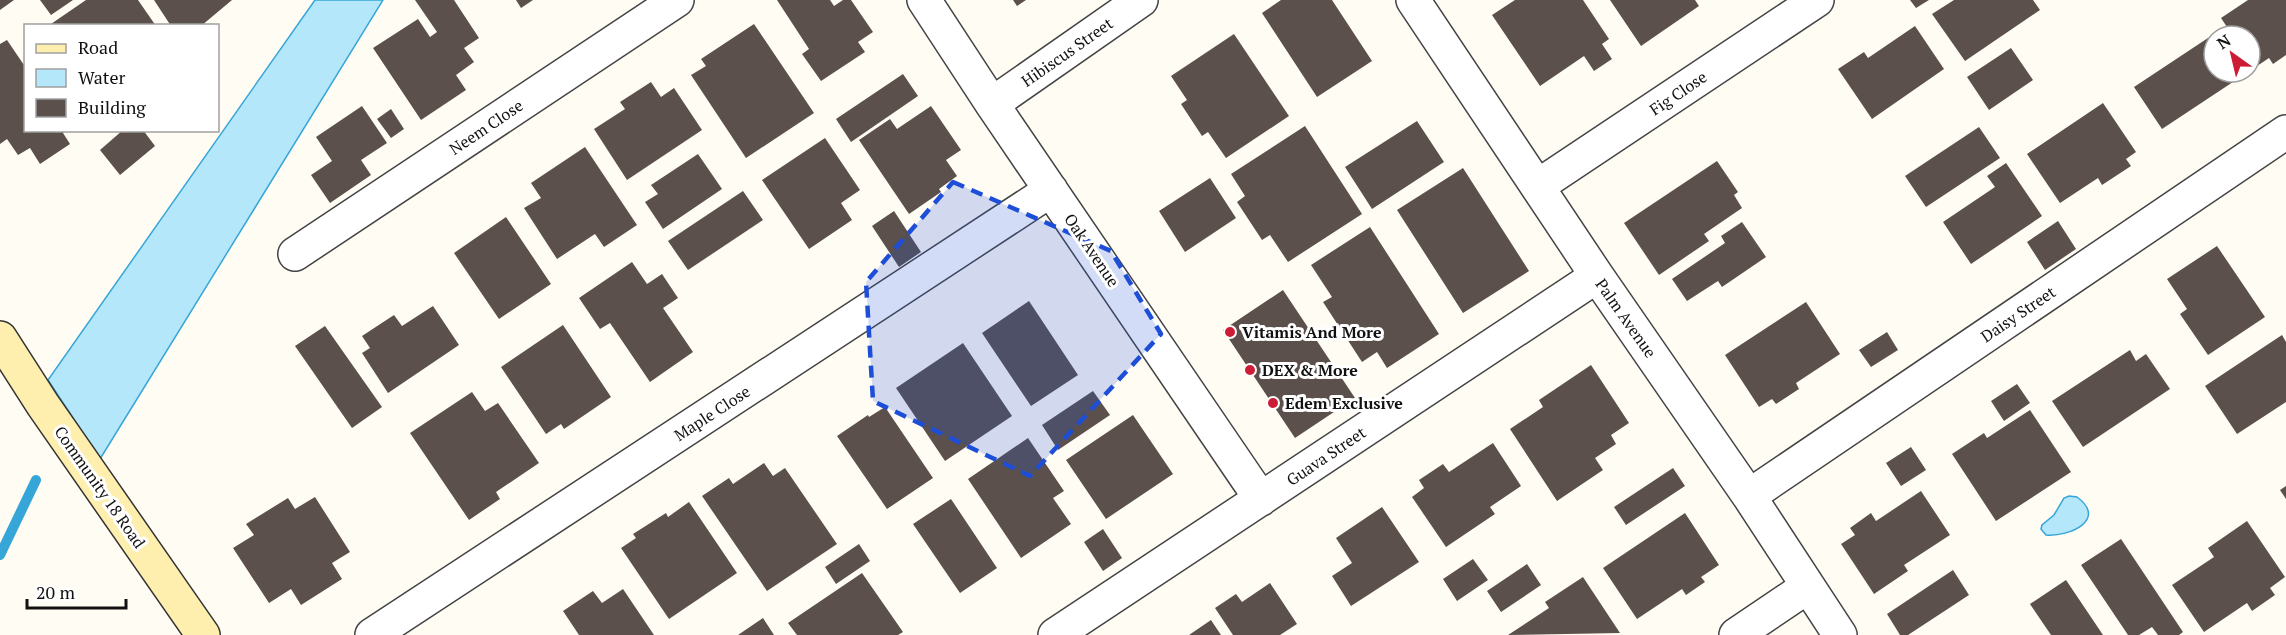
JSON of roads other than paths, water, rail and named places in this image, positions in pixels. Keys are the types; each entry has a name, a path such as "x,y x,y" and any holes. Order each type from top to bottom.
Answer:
{"main road":[{"name":"Community 18 Road","path":"0,338 43,405 203,635"}],"street":[{"name":"Neem Close","path":"295,254 677,0"},
{"name":"Oak Avenue","path":"924,0 992,104 1261,499"},
{"name":"Hibiscus Street","path":"992,104 1141,0"},
{"name":"Palm Avenue","path":"1413,0 1597,276 1749,496 1840,635"},
{"name":"Fig Close","path":"1538,186 1817,0"},
{"name":"Daisy Street","path":"1749,496 2286,132"},
{"name":"Maple Close","path":"372,635 1051,190"},
{"name":"Guava Street","path":"1055,635 1597,276"},
{"path":"1736,635 1807,587"}],"water":[{"path":"315,0 383,0 100,459 48,380"},
{"path":"2077,497 2086,505 2087,520 2074,530 2046,535 2041,529 2042,525 2054,515 2064,498"}],"waterway":[{"path":"0,555 36,480"}],"place":[{"name":"Vitamis And More","path":"1230,332"},
{"name":"DEX & More","path":"1250,370"},
{"name":"Edem Exclusive","path":"1273,403"}]}
